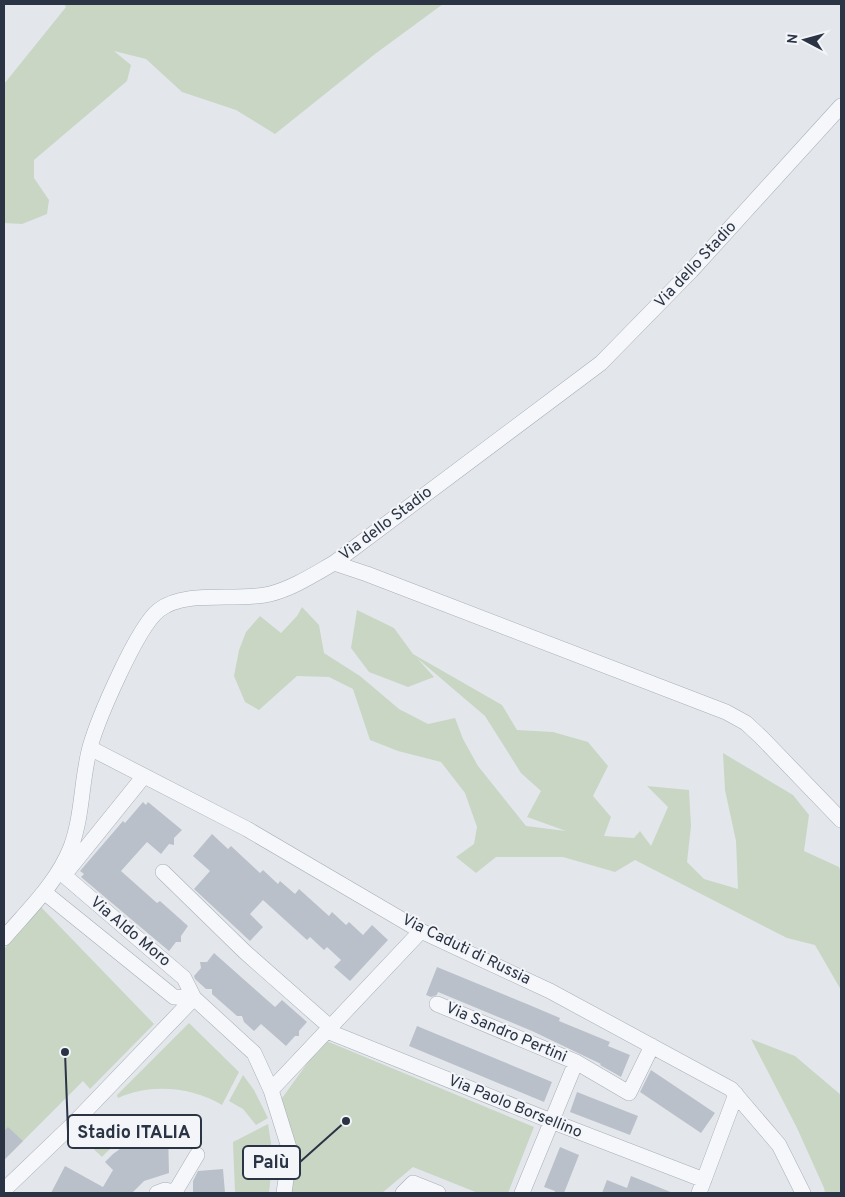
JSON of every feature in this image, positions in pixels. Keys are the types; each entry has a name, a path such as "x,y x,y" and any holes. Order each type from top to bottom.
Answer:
{"street":[{"name":"Via dello Stadio","path":"4,938 44,892 59,871 70,849 79,821 90,748 101,716 146,623 160,609 184,599 202,597 245,598 269,594 293,586 334,563 601,363 691,271 841,106"},
{"path":"334,563 726,712 752,728 841,820"},
{"name":"Via Caduti di Russia","path":"90,748 247,829 421,931 550,990 732,1089 780,1145 803,1193"},
{"path":"59,871 69,869 144,776"},
{"name":"Via Aldo Moro","path":"59,871 184,978 194,998 254,1053 271,1090 290,1151 284,1193"},
{"name":"Via Paolo Borsellino","path":"164,872 245,952 329,1029 551,1121 702,1187"},
{"name":"Via Aldo Moro","path":"44,892 174,997 194,998"},
{"path":"271,1090 421,931"},
{"path":"4,1190 74,1123 194,998"},
{"name":"Via Sandro Pertini","path":"437,1004 576,1062 629,1093 652,1046"},
{"name":"Via Sandro Pertini","path":"522,1193 576,1062"},
{"path":"702,1187 736,1094"},
{"path":"157,1193 165,1190 176,1192 197,1155"},
{"path":"410,1190 438,1193"}],"green space":[{"path":"64,4 443,4 375,54 275,134 236,110 182,92 146,59 114,51 131,65 127,81 34,160 34,178 49,200 47,214 22,224 4,223 4,84 66,7"},
{"path":"302,607 319,625 324,653 360,676 399,709 428,724 455,718 463,739 478,766 526,826 566,831 527,817 541,791 521,773 485,716 417,658 434,677 408,687 369,672 351,648 357,610 394,628 413,654 502,705 517,730 553,732 588,742 608,766 593,796 611,817 604,836 634,838 640,831 651,846 668,807 647,786 689,790 691,826 687,862 704,879 738,889 736,841 725,790 723,753 793,795 809,815 804,851 839,867 841,873 841,990 815,945 787,938 635,860 615,872 563,857 496,857 476,873 456,857 474,844 477,827 465,793 441,762 398,751 370,740 353,689 329,677 297,676 259,710 245,702 234,676 239,650 246,632 260,616 281,633 297,616"},
{"path":"41,907 154,1024 90,1089 83,1081 4,1160 4,949"},
{"path":"189,1023 239,1072 222,1105 198,1094 171,1089 144,1090 118,1098 117,1095"},
{"path":"751,1039 795,1056 841,1095 841,1193 825,1193 797,1128"},
{"path":"324,1040 534,1127 508,1193 478,1193 413,1167 382,1193 290,1193 277,1105"},
{"path":"243,1075 254,1090 268,1118 256,1125 243,1109 229,1101"},
{"path":"169,1116 188,1118 192,1127 190,1135 183,1142 174,1146 172,1125 152,1128 125,1138 102,1157 82,1138 134,1118"},
{"path":"268,1124 273,1156 269,1193 235,1193 233,1142"}],"building":[{"path":"143,802 146,805 148,802 182,830 174,838 174,845 169,844 161,854 147,842 121,871 157,903 160,901 188,926 181,936 181,942 176,942 169,951 81,877 84,874 80,871 123,821 125,823"},
{"path":"212,834 228,849 231,846 260,873 263,870 278,884 280,881 295,894 299,889 329,916 332,912 346,925 349,922 363,935 372,925 388,940 350,981 334,967 341,960 327,947 324,950 310,937 307,940 263,900 250,914 263,927 250,941 194,889 210,871 193,856"},
{"path":"214,953 275,1007 282,1000 307,1022 299,1031 299,1036 295,1036 286,1046 261,1024 254,1031 244,1022 242,1016 237,1016 212,994 212,989 206,989 195,979 194,976 201,968 200,962 207,962"},
{"path":"437,967 560,1018 559,1021 610,1042 608,1046 630,1055 621,1077 601,1064 532,1031 438,992 437,995 431,997 426,995"},
{"path":"417,1026 552,1082 544,1102 409,1046"},
{"path":"651,1070 715,1113 701,1133 640,1092"},
{"path":"577,1092 638,1116 630,1135 570,1112"},
{"path":"8,1127 23,1141 4,1160 4,1131"},
{"path":"168,1132 169,1173 144,1181 132,1193 51,1193 65,1166 103,1187 113,1170 105,1162 113,1154 128,1143"},
{"path":"560,1147 579,1155 564,1193 554,1193 555,1191 544,1187"},
{"path":"223,1169 225,1193 193,1193 193,1181 198,1171"},
{"path":"631,1176 673,1193 602,1193 607,1180 627,1188"}],"place":[{"name":"Stadio ITALIA","path":"65,1052"},
{"name":"Palù","path":"346,1121"}]}
